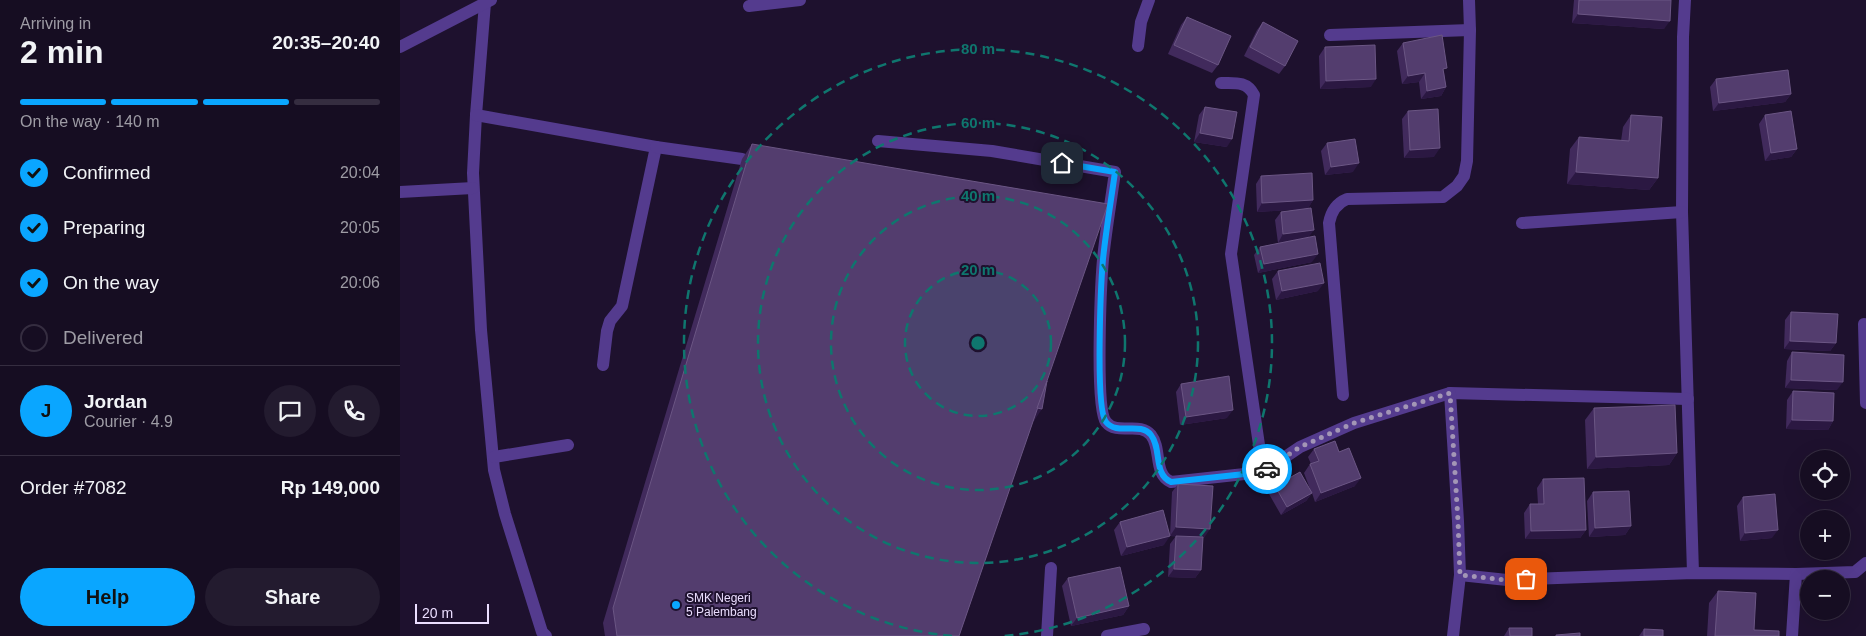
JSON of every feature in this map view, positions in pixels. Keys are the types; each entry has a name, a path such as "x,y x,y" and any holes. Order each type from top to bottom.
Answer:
{"street":[{"path":"749,6 800,0"},
{"path":"1138,46 1141,22 1149,0"},
{"path":"1343,396 1330,215 1339,205 1347,200 1443,197 1457,186 1464,176 1467,161 1469,0"},
{"path":"1685,0 1682,212 1693,573"},
{"path":"400,47 488,2"},
{"path":"488,2 476,115 473,188 481,330 494,470 540,635"},
{"path":"1330,36 1470,30"},
{"path":"1221,83 1241,83 1249,86 1254,95 1231,254 1263,472"},
{"path":"476,115 656,148 742,159"},
{"path":"878,141 992,151 1115,172 1103,260 1100,384 1104,418 1113,428 1143,429 1149,432 1154,440 1162,474 1171,482 1263,472 1300,447 1354,423 1450,393 1688,399"},
{"path":"603,365 610,321 622,306 656,148"},
{"path":"400,192 473,188"},
{"path":"1522,223 1682,212"},
{"path":"1864,324 1866,403"},
{"path":"1450,393 1460,575 1453,636"},
{"path":"494,457 568,445"},
{"path":"1460,575 1507,580 1693,573 1796,574 1854,572 1866,563"},
{"path":"1047,636 1051,568"},
{"path":"1792,636 1796,574"},
{"path":"1107,636 1144,629"}],"building":[{"path":"1579,0 1671,0 1670,21 1578,14"},
{"path":"1187,17 1231,36 1218,65 1174,45"},
{"path":"1263,22 1298,41 1285,66 1250,47"},
{"path":"1442,35 1447,68 1443,69 1446,87 1427,91 1425,73 1408,76 1403,43"},
{"path":"1375,45 1376,79 1326,81 1325,47"},
{"path":"1788,70 1791,94 1719,103 1716,79"},
{"path":"1205,107 1237,112 1232,139 1200,133"},
{"path":"1438,109 1440,148 1410,150 1408,111"},
{"path":"1791,111 1797,149 1771,153 1765,115"},
{"path":"1631,115 1662,117 1658,178 1576,172 1579,137 1629,141"},
{"path":"1355,139 1359,163 1331,167 1327,143"},
{"name":"SMK Negeri 5 Palembang","path":"752,144 1108,204 959,636 617,636 613,608"},
{"path":"1312,173 1313,200 1262,203 1261,176"},
{"path":"1311,208 1314,230 1283,234 1281,212"},
{"path":"1315,236 1318,254 1264,264 1260,247"},
{"path":"1320,263 1324,283 1282,291 1278,271"},
{"path":"1791,312 1838,314 1836,343 1790,341"},
{"path":"1792,352 1844,355 1843,382 1791,380"},
{"path":"1229,376 1233,410 1186,417 1181,384"},
{"path":"1047,381 1042,409 1037,408"},
{"path":"1793,391 1834,393 1833,421 1792,420"},
{"path":"1675,405 1677,453 1596,457 1594,408"},
{"path":"1335,441 1339,452 1349,448 1361,478 1321,493 1310,464 1319,461 1314,449"},
{"path":"1300,472 1312,493 1287,507 1275,486"},
{"path":"1584,478 1586,530 1531,531 1530,504 1544,504 1543,479"},
{"path":"1178,484 1213,486 1210,529 1176,527"},
{"path":"1629,491 1631,526 1595,528 1593,492"},
{"path":"1775,494 1778,530 1745,533 1743,497"},
{"path":"1163,510 1170,536 1127,547 1120,522"},
{"path":"1176,536 1203,537 1201,570 1174,569"},
{"path":"1120,567 1129,606 1077,618 1068,578"},
{"path":"1718,591 1756,593 1754,630 1779,631 1779,636 1715,636"},
{"path":"1509,628 1532,628 1532,636 1510,636"},
{"path":"1644,629 1663,630 1663,636 1644,636"},
{"path":"1580,633 1580,636 1556,636 1556,635"}],"way so far":[{"path":"1267,469 1300,447 1354,423 1450,393 1460,575 1507,580 1526,579"}],"place":[{"name":"SMK Negeri 5 Palembang","path":"676,605"}],"route":[{"path":"1062,163 1115,172 1103,260 1100,325 1100,384 1102,412 1106,422 1113,428 1143,429 1149,432 1154,440 1162,474 1171,482 1263,472 1267,469"}]}
